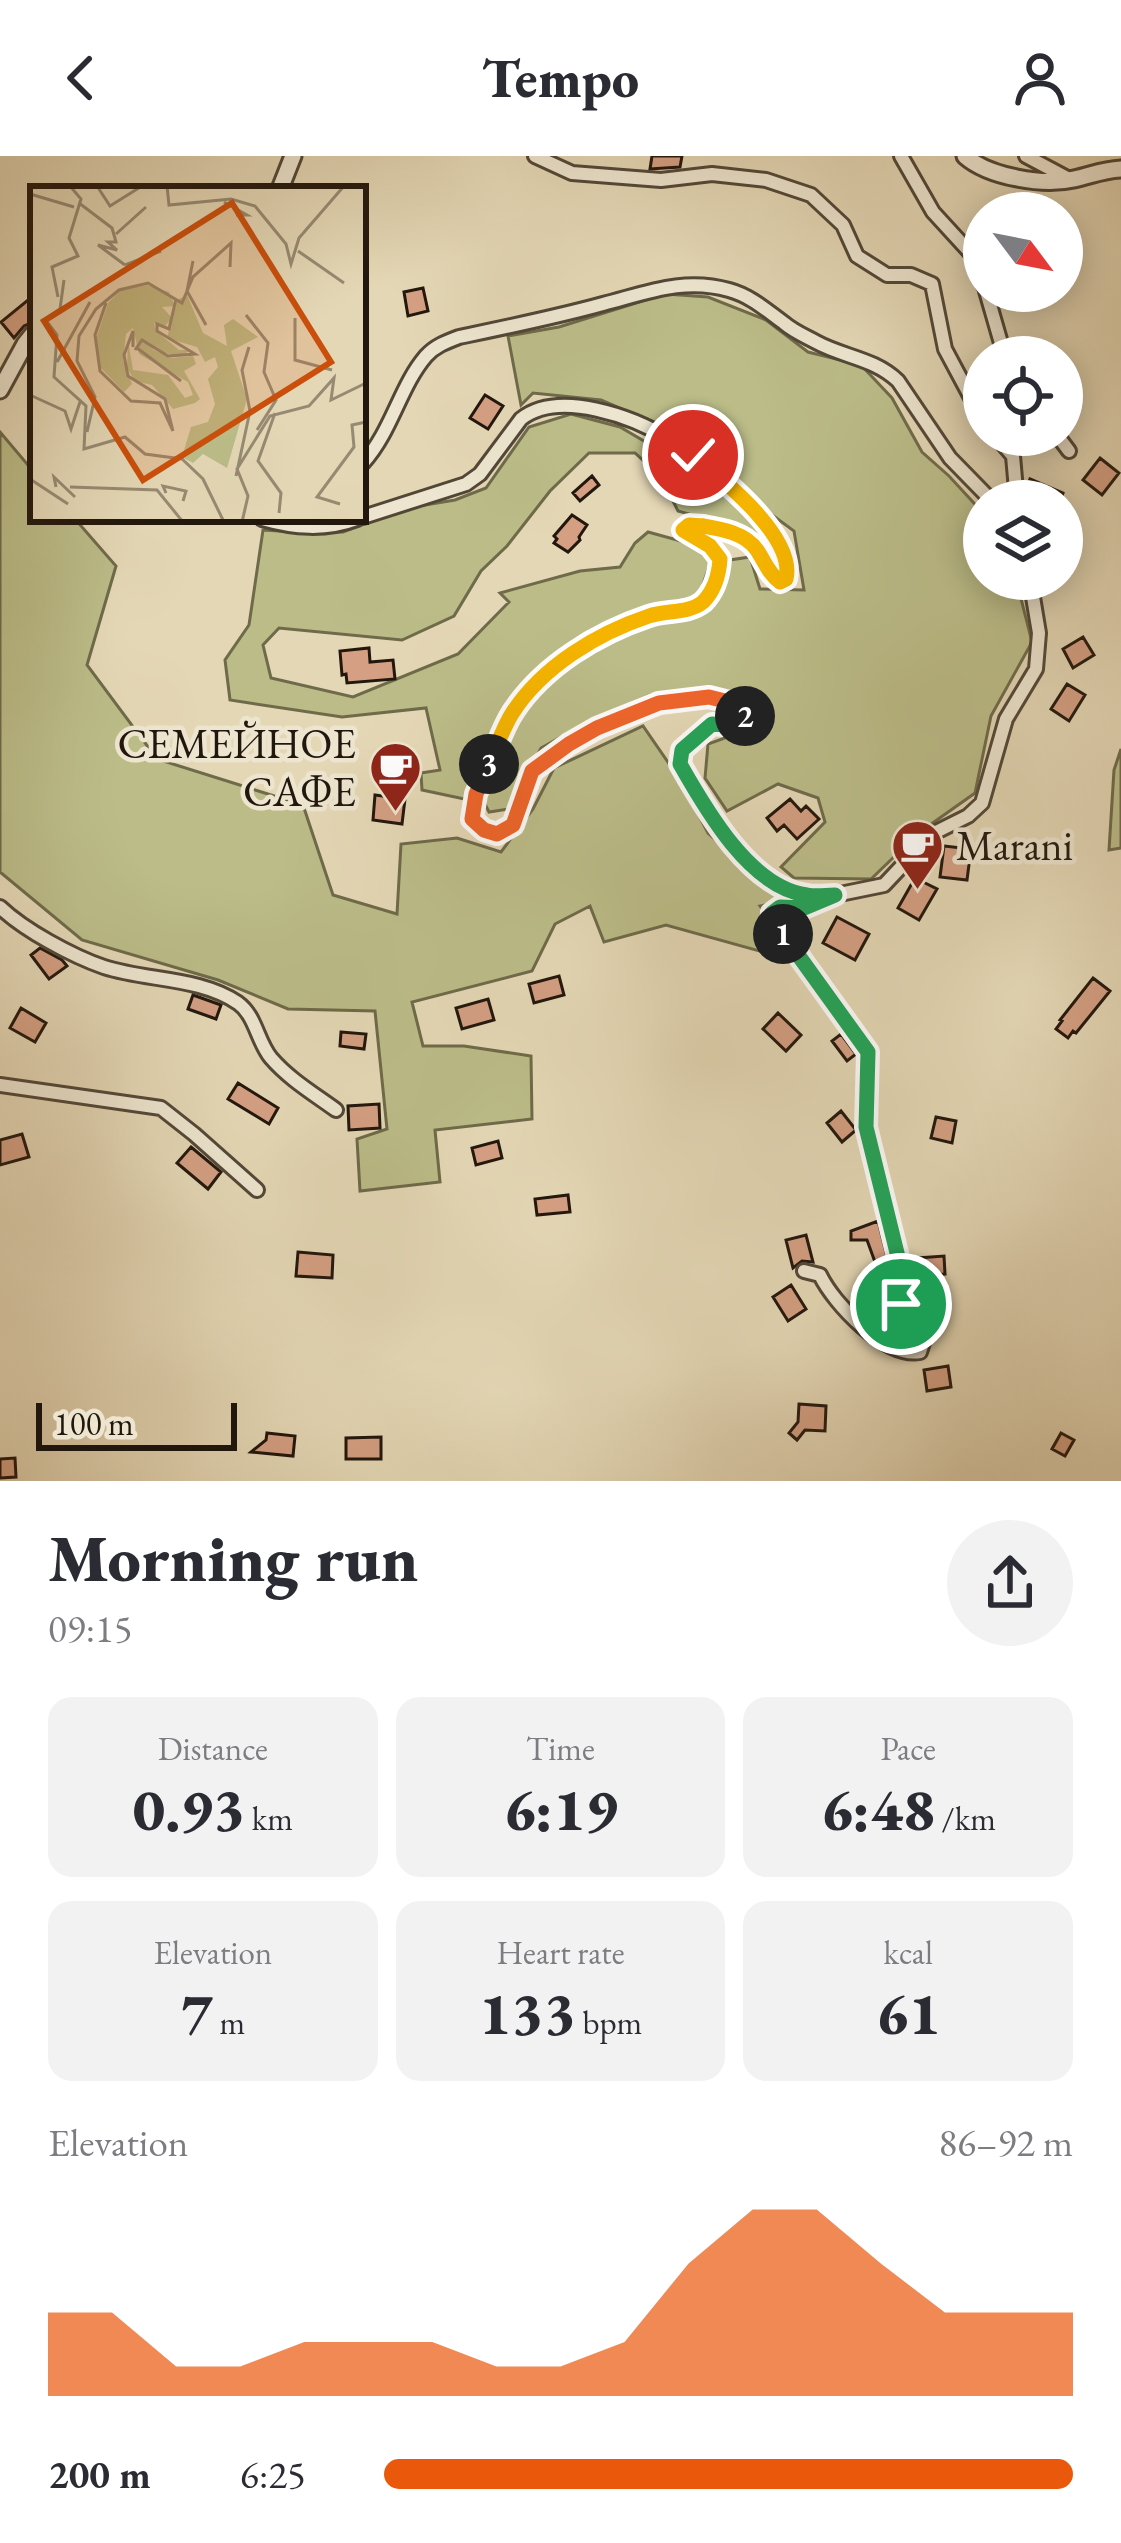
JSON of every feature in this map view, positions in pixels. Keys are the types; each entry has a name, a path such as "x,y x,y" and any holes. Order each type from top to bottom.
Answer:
{"street":[{"path":"281,186 293,156"},
{"path":"536,156 572,173 661,180 712,173 766,180 811,195 843,225 857,256 887,275 911,275 932,284 945,349 963,383"},
{"path":"901,156 933,212 963,245"},
{"path":"965,156 1009,178 1072,180 1100,170 1121,169"},
{"path":"1025,156 1072,180"},
{"path":"366,458 395,415 410,381 438,345 649,289 688,284 748,297 824,346 888,372 971,480"},
{"path":"0,390 30,338"},
{"path":"366,516 466,484 480,474 520,419 540,407 603,410 669,438 693,455 743,499 771,532 789,565 786,579 773,578 755,547 735,533 686,526 685,533 710,546 720,559 712,590 701,604 616,628 546,674 511,715 476,794 472,819 497,834 513,825 532,771 569,744 659,703 709,697 733,703 745,714 744,719 736,726 712,724 682,750 680,764 726,840 777,884 804,896 884,885 932,834 968,816 982,803 1006,719 1036,670 1040,634 1034,600"},
{"path":"279,522 312,528 349,522"},
{"path":"804,1271 820,1275 828,1292 874,1337 910,1354 920,1352 920,1331 901,1304 899,1261 866,1127 868,1052 772,913 780,907 804,908 835,895"},
{"path":"0,907 55,944 104,967 218,992 241,1005 267,1053 336,1110"},
{"path":"0,1085 161,1108 257,1190"}],"green space":[{"path":"665,294 708,297 766,320 808,352 861,365 892,398 922,452 963,491 963,600 1021,600 1032,642 991,716 975,793 920,832 871,879 794,878 781,867 825,822 818,798 778,784 727,811 705,778 708,744 755,727 762,705 709,692 650,695 593,719 541,748 509,809 489,812 482,798 510,728 552,678 624,632 698,614 730,560 750,557 760,589 804,590 794,531 671,430 601,400 533,393 521,405 508,336 559,327"},
{"path":"571,414 620,427 683,464 751,516 763,539 678,511 661,477 635,453 589,453 481,571 454,616 402,640 279,628 263,645 271,678 353,697 458,654 509,602 500,593 580,571 620,567 648,532 692,544 711,561 700,593 677,605 647,606 611,622 528,680 486,745 469,800 422,790 421,773 440,770 426,708 342,717 230,700 225,660 249,625 263,530 343,532 401,509 455,500 486,488 529,427"},
{"path":"0,432 30,467 30,522 78,522 116,566 87,665 157,759 303,805 333,895 397,914 401,844 457,838 501,852 533,809 554,768 643,726 681,781 708,833 759,879 802,898 760,906 799,962 666,925 604,942 590,906 555,924 532,971 412,1002 423,1046 464,1046 531,1056 532,1119 435,1130 440,1182 360,1191 357,1139 387,1129 375,1011 288,1009 218,980 82,940 0,872"},
{"path":"1121,749 1121,848 1109,850 1114,770"}],"building":[{"path":"652,156 682,156 680,167 650,169"},
{"path":"423,288 428,311 408,316 404,292"},
{"path":"30,302 30,323 14,338 1,322"},
{"path":"485,395 503,406 488,429 470,418"},
{"path":"1100,458 1119,473 1102,495 1083,480"},
{"path":"592,476 599,485 580,501 573,493"},
{"path":"572,515 587,525 568,552 554,543 554,536"},
{"path":"1083,637 1094,655 1073,668 1063,649"},
{"path":"369,648 370,662 393,660 395,679 347,683 340,651"},
{"path":"1067,684 1085,695 1069,721 1051,709"},
{"path":"375,795 405,799 402,824 373,820"},
{"path":"790,799 801,811 806,806 819,819 797,839 784,825 777,831 767,818"},
{"path":"944,846 971,849 967,880 940,877"},
{"path":"915,878 937,889 919,920 898,908"},
{"path":"837,917 869,934 855,960 823,943"},
{"path":"40,948 67,966 49,979 31,955"},
{"path":"559,976 564,995 534,1003 529,984"},
{"path":"1093,978 1110,991 1068,1038 1056,1029"},
{"path":"193,995 221,1005 216,1019 188,1009"},
{"path":"488,999 494,1020 462,1029 456,1008"},
{"path":"21,1008 46,1023 35,1042 10,1028"},
{"path":"778,1013 801,1035 786,1051 763,1029"},
{"path":"341,1032 366,1034 364,1049 340,1046"},
{"path":"841,1034 856,1054 847,1061 832,1041"},
{"path":"238,1083 278,1108 269,1124 228,1099"},
{"path":"379,1104 380,1128 349,1130 348,1106"},
{"path":"841,1111 856,1130 842,1142 827,1123"},
{"path":"936,1117 956,1121 952,1143 931,1138"},
{"path":"22,1134 29,1157 0,1165 0,1140"},
{"path":"498,1141 502,1158 476,1165 472,1148"},
{"path":"191,1147 221,1172 208,1189 177,1163"},
{"path":"568,1195 570,1212 537,1215 535,1199"},
{"path":"878,1221 887,1257 875,1262 867,1240 851,1240 851,1231"},
{"path":"806,1235 813,1262 802,1261 793,1268 786,1240"},
{"path":"298,1252 333,1255 332,1278 296,1276"},
{"path":"944,1256 945,1274 919,1276 918,1258"},
{"path":"791,1285 806,1309 788,1321 773,1297"},
{"path":"948,1366 951,1387 927,1391 924,1370"},
{"path":"799,1404 826,1406 825,1431 805,1430 797,1440 789,1433 798,1422"},
{"path":"267,1433 295,1436 293,1456 251,1452 266,1440"},
{"path":"1061,1433 1074,1440 1065,1456 1052,1449"},
{"path":"381,1437 381,1459 346,1459 346,1438"},
{"path":"15,1458 16,1477 0,1478 0,1459"}],"place":[{"name":"СЕМЕЙНОЕ САФЕ","path":"395,813"},
{"name":"Marani","path":"917,891"}],"route":[{"path":"693,455 732,488 771,532 789,565 786,579 773,578 755,547 735,533 686,526 685,533 710,546 720,559 712,590 701,604 616,628 546,674 511,715 476,794 472,819 497,834 513,825 532,771 597,728 659,703 709,697 733,703 745,714 736,726 712,724 682,750 680,764 726,840 758,869 804,896 835,895 804,908 780,907 772,913 868,1052 866,1127 899,1261 901,1304"}]}
